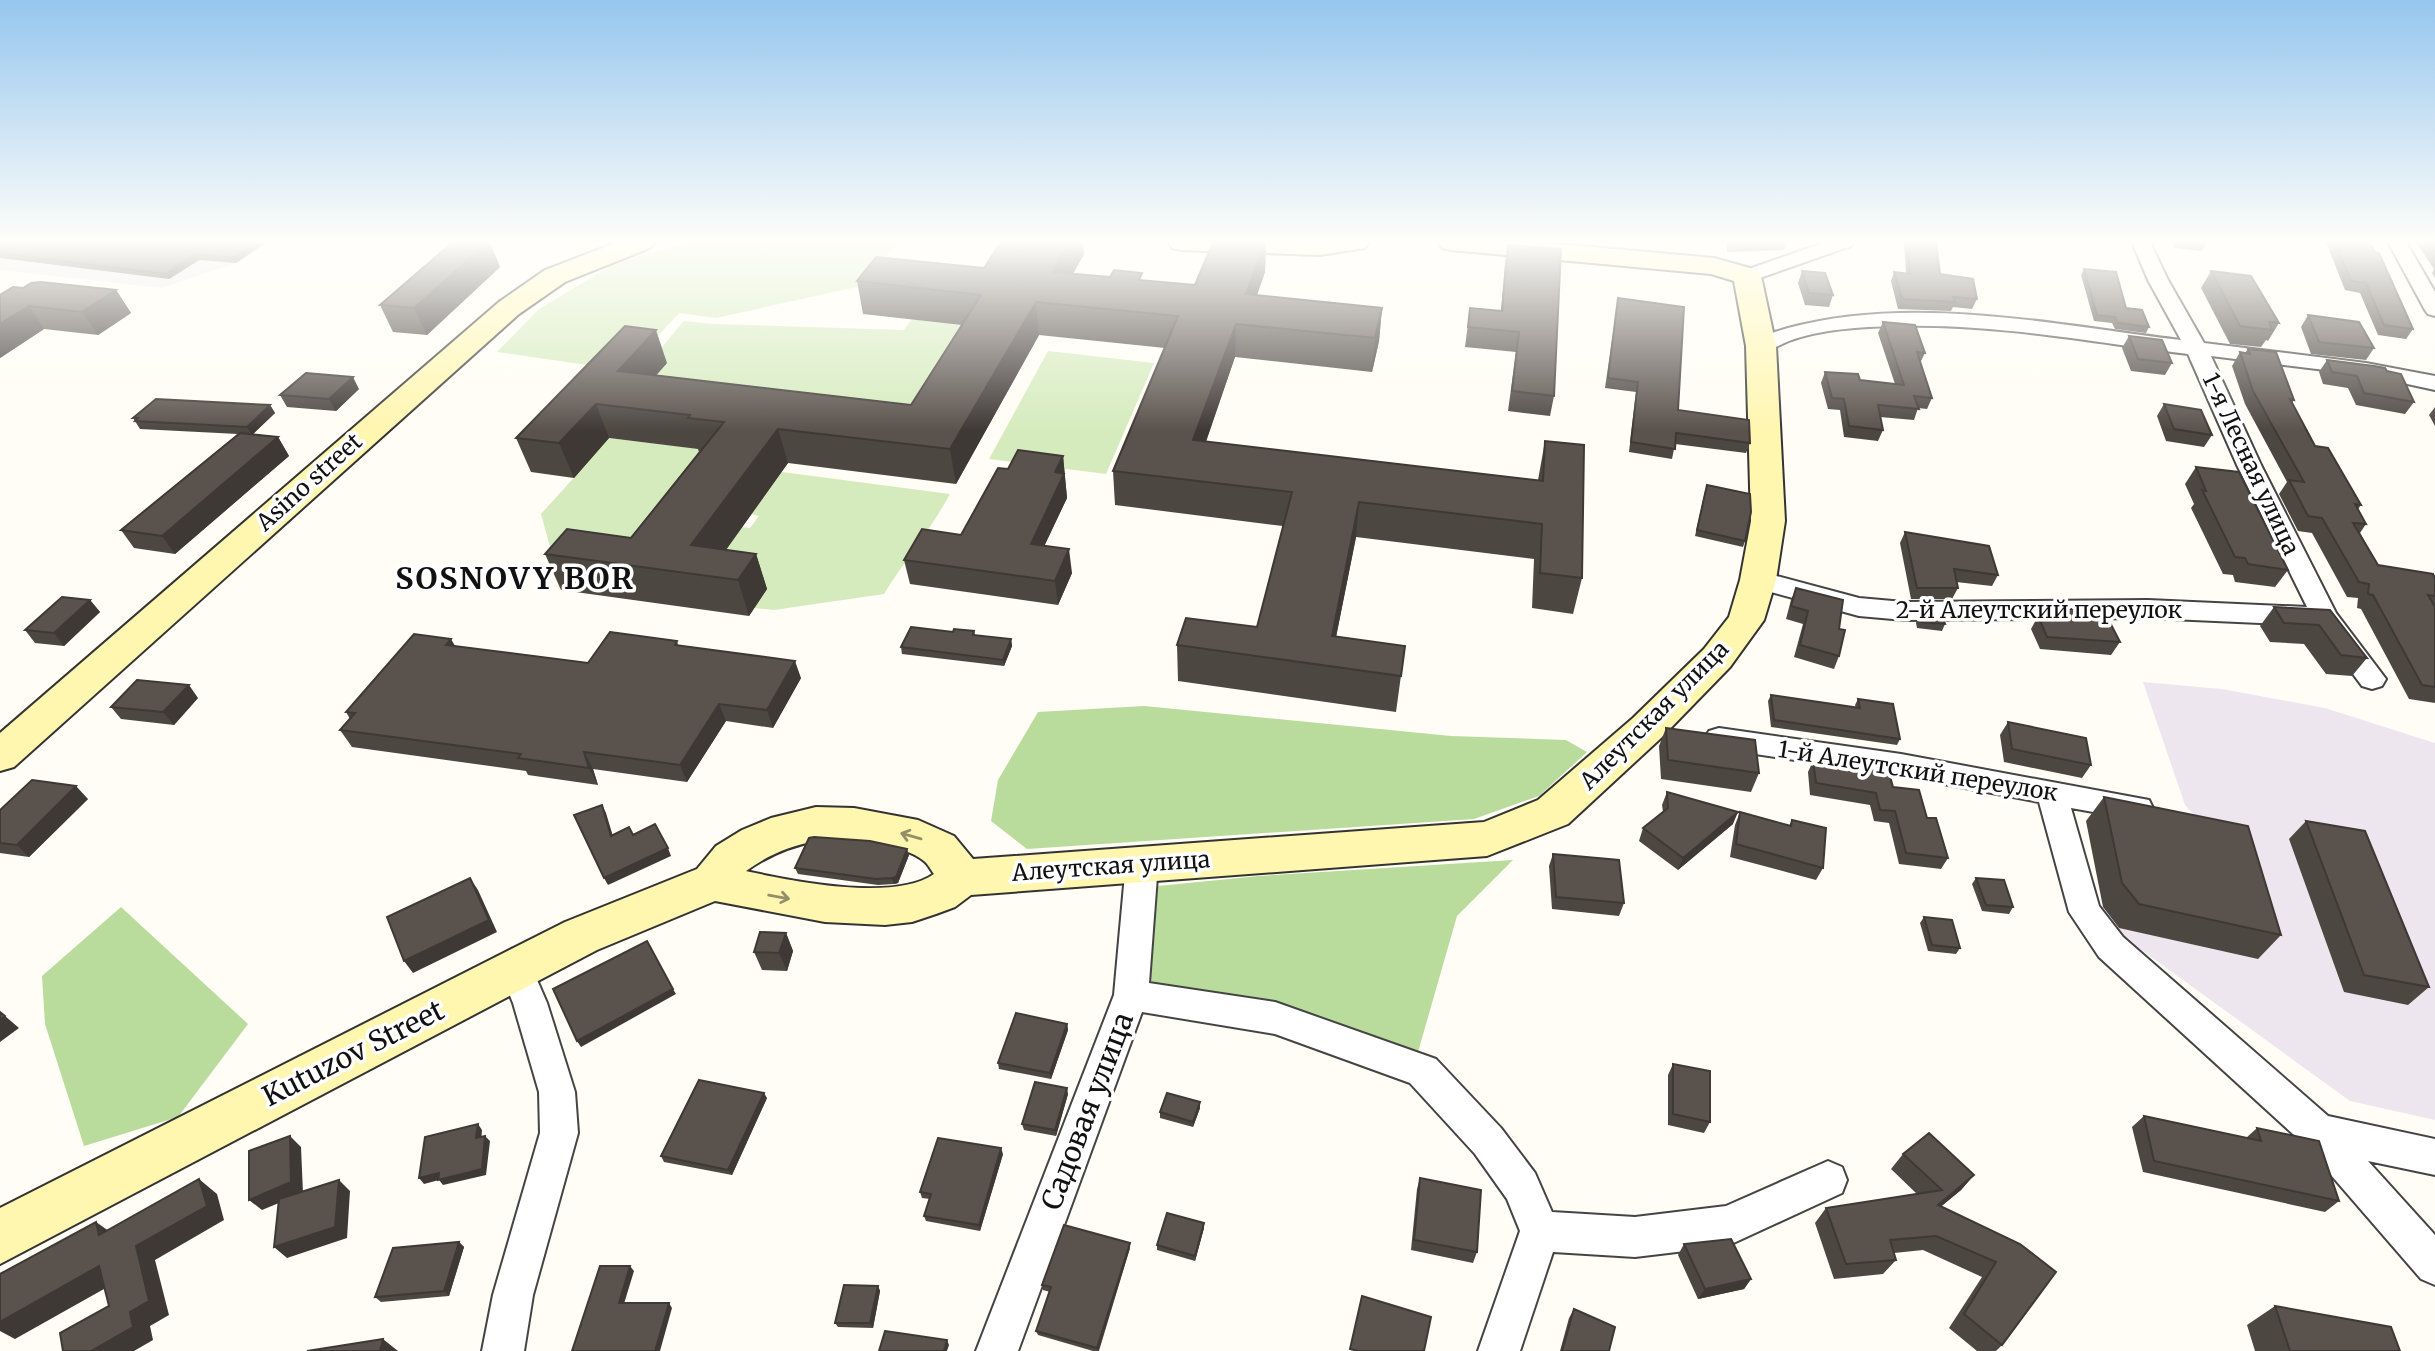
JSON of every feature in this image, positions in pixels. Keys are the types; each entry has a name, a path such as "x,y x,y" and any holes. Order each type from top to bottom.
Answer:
{"street":[{"name":"Asino street","path":"0,756 513,305"},
{"name":"Алеутская улица","path":"962,877 1487,839 1553,812 1647,728 1717,658 1746,620 1758,580 1768,521 1760,346 1752,305"},
{"name":"1-я Лесная улица","path":"2172,305 2196,348 2249,465 2325,617 2372,678"},
{"path":"1760,346 1792,332 1922,319 1971,321 2366,369 2435,383"},
{"name":"2-й Алеутский переулок","path":"1758,580 1859,607 1904,611 2148,609 2325,617"},
{"name":"1-й Алеутский переулок","path":"1647,728 1901,765 2162,813"},
{"path":"2052,793 2085,912 2110,947 2318,1132 2435,1265"},
{"path":"816,824 854,825 919,837 939,848 962,877 937,896 901,904 858,905 796,900 713,882 731,858 757,842 786,830 816,824"},
{"name":"Садовая улица","path":"997,1351 1130,995 1142,863"},
{"name":"Kutuzov Street","path":"0,1237 581,936 713,882"},
{"path":"503,1351 513,1295 559,1133 557,1092 530,1003 516,969"},
{"path":"1130,995 1275,1018 1423,1071 1488,1141 1521,1186 1540,1231 1499,1351"},
{"path":"2318,1132 2435,1157"},
{"path":"1540,1231 1634,1237 1727,1226 1828,1180"}],"shaded area":[{"path":"2143,682 2222,689 2325,708 2435,743 2435,1120 2350,1101 2107,925 2257,958 2227,851 2185,805"}],"green space":[{"path":"546,305 775,305 716,318 679,313 642,353 594,366 497,352"},
{"path":"912,319 963,324 918,439 630,405 650,361 684,321 904,330"},
{"path":"1048,351 1154,363 1106,474 989,459"},
{"path":"600,437 701,449 645,573 554,561 541,514 589,461"},
{"path":"782,472 950,494 884,594 774,610 754,608 766,590 704,581 742,527 750,528 759,516 751,514"},
{"path":"1144,706 1451,736 1566,740 1587,752 1539,796 1474,819 1027,849 991,821 998,780 1038,712"},
{"path":"1513,860 1457,916 1416,1059 1146,991 1158,886 1259,876"},
{"path":"121,907 248,1024 178,1117 84,1146 45,1024 42,976"}],"building":[{"path":"0,305 93,305 82,312 29,306 0,324"},
{"path":"381,305 417,305 414,308"},
{"path":"975,305 1034,305 950,449 778,429 691,545 756,554 738,580 545,554 567,529 631,538 724,422 688,418 690,415 596,404 559,443 516,438 625,326 656,330 618,371 911,405"},
{"path":"1067,305 1353,305 1382,308 1375,338 1236,324 1193,440 1543,481 1545,441 1584,445 1582,578 1540,573 1542,524 1359,502 1332,636 1405,646 1401,676 1177,645 1186,618 1257,627 1292,492 1113,471 1178,316"},
{"path":"1503,305 1558,305 1554,396 1512,391 1519,332 1468,327 1470,308 1502,311"},
{"path":"1617,305 1684,307 1678,410 1749,420 1750,443 1676,433 1675,449 1631,442 1638,382 1608,378"},
{"path":"2094,305 2125,305 2126,308 2142,310 2149,327 2118,323 2115,317 2097,315"},
{"path":"2229,305 2268,305 2279,323 2269,322 2272,330 2240,326"},
{"path":"2375,305 2402,305 2413,329 2384,325"},
{"path":"2308,315 2359,322 2374,348 2319,342"},
{"path":"1883,322 1915,325 1925,353 1917,352 1932,398 1914,396 1919,409 1878,405 1883,430 1849,426 1844,399 1832,398 1825,372 1858,374 1860,380 1904,385"},
{"path":"2129,336 2162,340 2172,363 2138,359"},
{"path":"2248,349 2276,352 2294,400 2290,399 2315,446 2328,448 2361,505 2355,504 2366,524 2353,523 2378,565 2433,574 2435,596 2428,595 2435,607 2435,687 2422,685 2373,595 2368,594 2369,584 2359,582 2322,518 2308,516 2289,480 2304,482 2253,391 2240,352 2250,354"},
{"path":"2327,360 2385,368 2387,371 2401,374 2414,402 2364,393 2357,376 2332,372"},
{"path":"306,373 353,377 329,399 280,395"},
{"path":"156,399 270,405 247,427 135,421 138,418 133,418"},
{"path":"2164,404 2201,410 2212,435 2174,429"},
{"path":"240,433 278,437 162,536 121,530"},
{"path":"1018,450 1063,456 1055,472 1064,474 1031,544 1069,549 1055,581 904,560 922,529 961,535 998,468 1008,469"},
{"path":"2196,467 2239,472 2288,570 2248,564 2245,558 2235,557 2202,490 2206,491"},
{"path":"1707,485 1750,494 1751,512 1745,541 1697,530"},
{"path":"1905,532 1989,546 1998,575 1954,569 1958,588 1917,588"},
{"path":"1796,588 1843,600 1839,629 1845,630 1839,656 1800,645 1808,611 1791,606"},
{"path":"62,597 90,600 54,633 25,630"},
{"path":"2274,607 2330,610 2367,658 2341,655 2319,625 2284,623"},
{"path":"2067,609 2103,609 2120,642 2047,637 2038,616 2072,619"},
{"path":"1919,616 1942,616 1945,624 1920,622"},
{"path":"911,627 953,632 954,629 974,631 973,635 1011,639 1003,660 901,647"},
{"path":"610,632 677,641 675,645 795,661 767,710 719,704 680,765 584,752 589,768 518,758 521,754 340,730 355,713 346,712 414,634 451,639 446,645 588,663"},
{"path":"137,680 189,685 163,712 111,707"},
{"path":"1771,695 1860,708 1858,699 1893,704 1900,739 1774,720"},
{"path":"2008,722 2086,738 2091,765 2012,749"},
{"path":"1666,728 1755,740 1759,773 1668,760"},
{"path":"1813,761 1889,773 1893,787 1919,790 1927,818 1936,818 1948,858 1906,853 1895,811 1880,810 1876,793 1816,783"},
{"path":"32,780 76,786 17,845 0,843 0,810"},
{"path":"1667,792 1738,812 1683,858 1643,828 1668,808"},
{"path":"2104,797 2248,826 2281,935 2139,904 2122,883"},
{"path":"602,805 611,836 629,827 633,835 655,824 668,848 604,878 574,815"},
{"path":"1740,812 1791,826 1792,820 1826,828 1823,868 1736,844"},
{"path":"2306,821 2365,831 2429,987 2364,975"},
{"path":"809,838 870,841 907,849 896,877 892,878 876,879 795,868"},
{"path":"1553,854 1619,860 1624,903 1556,897"},
{"path":"470,878 489,920 404,961 387,917"},
{"path":"1976,878 2004,880 2013,907 1986,905"},
{"path":"1924,917 1952,920 1960,948 1932,945"},
{"path":"760,932 786,933 779,953 754,952"},
{"path":"647,941 673,989 577,1041 553,989"},
{"path":"1016,1013 1067,1024 1050,1073 998,1063"},
{"path":"1673,1064 1710,1071 1710,1122 1673,1114"},
{"path":"699,1080 764,1093 728,1170 661,1156"},
{"path":"1035,1082 1067,1088 1055,1130 1022,1124"},
{"path":"1167,1093 1200,1102 1193,1122 1160,1112"},
{"path":"2144,1116 2261,1141 2257,1128 2319,1141 2339,1201 2154,1161"},
{"path":"478,1124 476,1138 485,1136 482,1169 438,1180 439,1173 419,1178 425,1137"},
{"path":"1929,1133 1974,1175 1938,1205 2020,1244 2056,1272 2002,1345 1964,1314 1996,1262 1936,1236 1890,1240 1896,1260 1846,1264 1826,1208 1942,1190 1903,1154"},
{"path":"290,1136 291,1182 249,1200 249,1151"},
{"path":"938,1138 1001,1148 979,1225 924,1216 931,1194 920,1192"},
{"path":"1420,1178 1481,1190 1477,1252 1414,1240"},
{"path":"199,1179 207,1206 136,1246 149,1301 130,1312 133,1327 91,1351 63,1351 60,1333 109,1306 99,1266 0,1322 0,1274 96,1222 99,1235"},
{"path":"339,1180 335,1227 274,1247 279,1199"},
{"path":"1167,1213 1204,1223 1195,1256 1157,1245"},
{"path":"1064,1225 1130,1243 1097,1348 1036,1331 1051,1287 1042,1285"},
{"path":"1731,1239 1751,1279 1705,1289 1684,1244"},
{"path":"459,1242 444,1291 375,1297 393,1248"},
{"path":"600,1266 630,1266 619,1303 669,1303 655,1351 572,1351"},
{"path":"844,1285 878,1286 870,1323 835,1323"},
{"path":"1362,1296 1431,1317 1424,1351 1350,1349"},
{"path":"2275,1306 2391,1327 2400,1351 2290,1351"},
{"path":"1574,1309 1615,1327 1609,1351 1562,1351"},
{"path":"885,1331 947,1340 944,1351 879,1351"},
{"path":"383,1339 380,1351 307,1351"}],"district":[{"name":"SOSNOVY BOR","path":"515,579"}]}
